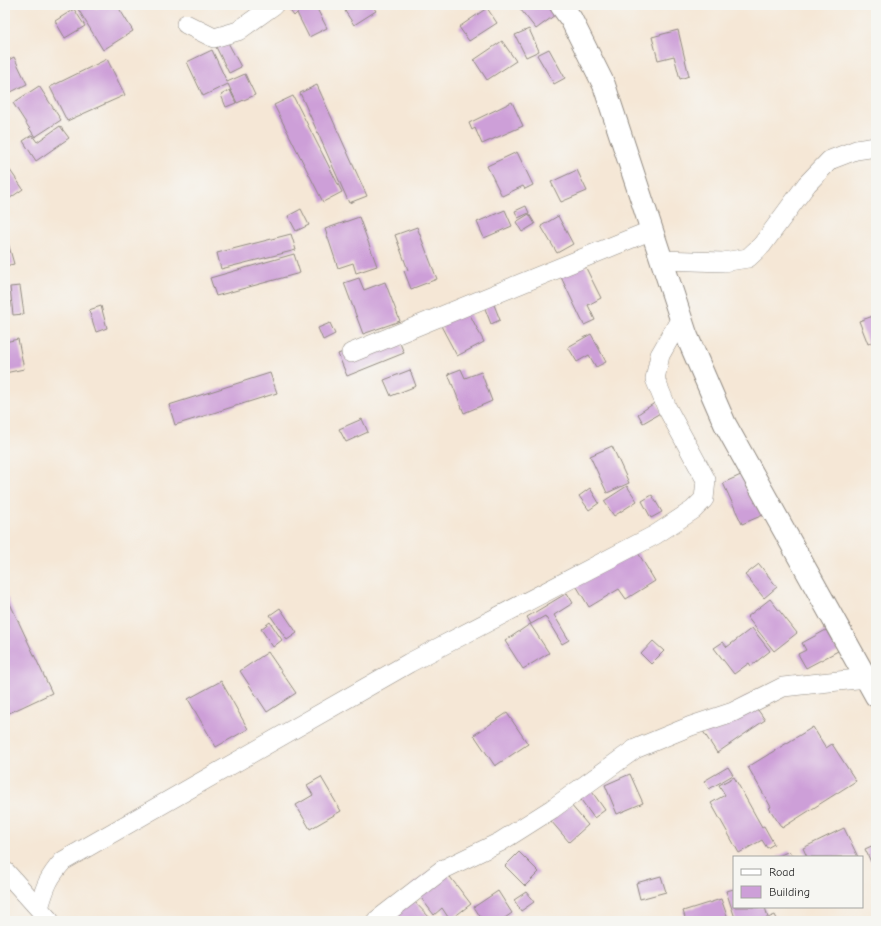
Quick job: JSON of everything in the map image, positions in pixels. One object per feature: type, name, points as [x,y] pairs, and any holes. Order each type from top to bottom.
[{"type":"main road","points":[[561,5],[571,20],[604,85],[686,334],[725,424],[871,687]]},
{"type":"street","points":[[186,24],[214,38],[238,30],[274,5]]},
{"type":"street","points":[[662,260],[723,262],[748,258],[762,245],[807,184],[830,160],[856,150],[876,147]]},
{"type":"street","points":[[351,353],[652,230]]},
{"type":"street","points":[[44,915],[45,887],[52,874],[63,861],[409,663],[655,535],[693,510],[704,499],[706,480],[667,408],[656,379],[660,355],[681,318]]},
{"type":"street","points":[[376,921],[442,870],[500,842],[552,810],[635,749],[691,726],[733,712],[783,687],[871,687]]},
{"type":"street","points":[[5,871],[44,915]]},
{"type":"building","points":[[85,5],[94,5],[96,9],[103,5],[117,5],[133,31],[103,50],[78,9]]},
{"type":"building","points":[[286,5],[307,5],[301,11],[315,5],[327,28],[309,37],[297,13],[294,16]]},
{"type":"building","points":[[353,5],[372,5],[376,11],[354,25],[345,11]]},
{"type":"building","points":[[517,5],[547,5],[555,15],[536,29]]},
{"type":"building","points":[[487,8],[497,23],[469,41],[459,27]]},
{"type":"building","points":[[74,9],[85,26],[65,38],[55,21]]},
{"type":"building","points":[[529,29],[539,51],[526,57],[515,35]]},
{"type":"building","points":[[678,30],[689,76],[680,79],[674,56],[658,60],[652,37]]},
{"type":"building","points":[[224,35],[241,67],[229,73],[213,41]]},
{"type":"building","points":[[502,41],[516,61],[487,80],[474,60]]},
{"type":"building","points":[[549,49],[565,78],[554,84],[537,55]]},
{"type":"building","points":[[212,50],[227,82],[245,74],[255,95],[237,103],[228,84],[203,96],[187,62]]},
{"type":"building","points":[[14,57],[27,84],[5,95],[5,62]]},
{"type":"building","points":[[107,59],[125,95],[67,121],[50,87]]},
{"type":"building","points":[[317,85],[367,196],[349,203],[300,93]]},
{"type":"building","points":[[39,86],[61,120],[35,137],[13,103]]},
{"type":"building","points":[[230,90],[236,103],[226,107],[221,95]]},
{"type":"building","points":[[293,96],[342,192],[323,202],[274,105]]},
{"type":"building","points":[[512,102],[523,126],[482,144],[475,128],[472,130],[469,123]]},
{"type":"building","points":[[60,126],[69,138],[36,161],[23,141],[32,135],[37,142]]},
{"type":"building","points":[[517,152],[533,185],[525,189],[523,186],[502,196],[487,166]]},
{"type":"building","points":[[5,163],[23,189],[6,201],[5,199]]},
{"type":"building","points":[[577,170],[587,191],[561,202],[551,182]]},
{"type":"building","points":[[526,206],[529,213],[518,218],[515,211]]},
{"type":"building","points":[[301,209],[309,225],[296,231],[288,216]]},
{"type":"building","points":[[505,210],[512,226],[484,238],[477,222]]},
{"type":"building","points":[[529,214],[535,224],[522,232],[516,222]]},
{"type":"building","points":[[558,216],[573,244],[557,253],[541,226]]},
{"type":"building","points":[[359,217],[377,266],[356,273],[353,263],[338,268],[325,229]]},
{"type":"building","points":[[417,227],[437,279],[411,289],[404,271],[408,270],[395,235]]},
{"type":"building","points":[[5,232],[14,264],[5,266]]},
{"type":"building","points":[[291,234],[296,250],[221,269],[217,253]]},
{"type":"building","points":[[294,254],[300,273],[216,296],[210,278]]},
{"type":"building","points":[[583,262],[601,298],[588,305],[595,320],[584,325],[559,273]]},
{"type":"building","points":[[359,278],[364,290],[385,282],[400,321],[363,334],[344,283]]},
{"type":"building","points":[[20,286],[24,314],[13,315],[10,287]]},
{"type":"building","points":[[491,297],[500,320],[491,324],[482,301]]},
{"type":"building","points":[[101,306],[107,328],[96,332],[89,310]]},
{"type":"building","points":[[467,309],[484,342],[457,356],[440,324]]},
{"type":"building","points":[[876,315],[876,341],[868,344],[859,321]]},
{"type":"building","points":[[330,323],[335,334],[323,340],[318,328]]},
{"type":"building","points":[[395,331],[404,353],[347,376],[338,354]]},
{"type":"building","points":[[591,334],[606,362],[596,367],[589,355],[577,362],[568,347]]},
{"type":"building","points":[[18,339],[24,369],[5,373],[5,342]]},
{"type":"building","points":[[461,369],[465,378],[481,372],[492,401],[464,413],[448,374]]},
{"type":"building","points":[[410,370],[416,386],[391,396],[384,380]]},
{"type":"building","points":[[270,373],[277,393],[175,425],[169,405]]},
{"type":"building","points":[[656,402],[662,412],[643,423],[638,414]]},
{"type":"building","points":[[362,419],[368,432],[346,442],[339,429]]},
{"type":"building","points":[[612,446],[629,483],[607,493],[590,456]]},
{"type":"building","points":[[743,474],[763,515],[742,524],[723,483]]},
{"type":"building","points":[[627,486],[637,501],[614,516],[604,501]]},
{"type":"building","points":[[590,488],[599,503],[589,510],[579,496]]},
{"type":"building","points":[[652,495],[662,512],[651,518],[642,501]]},
{"type":"building","points":[[634,546],[655,581],[626,599],[619,589],[589,607],[574,582]]},
{"type":"building","points":[[759,564],[777,587],[764,598],[745,575]]},
{"type":"building","points":[[5,593],[52,693],[5,715]]},
{"type":"building","points":[[567,593],[573,603],[554,615],[569,640],[562,644],[545,616],[531,624],[527,617]]},
{"type":"building","points":[[770,599],[797,633],[774,651],[747,617]]},
{"type":"building","points":[[280,608],[297,633],[287,640],[270,615]]},
{"type":"building","points":[[270,622],[282,640],[273,647],[261,629]]},
{"type":"building","points":[[530,624],[549,653],[523,669],[505,641]]},
{"type":"building","points":[[752,628],[770,651],[751,666],[749,663],[734,674],[714,648],[723,642],[727,647]]},
{"type":"building","points":[[826,630],[838,651],[806,668],[798,654],[806,650],[802,643]]},
{"type":"building","points":[[653,641],[664,651],[651,664],[641,654]]},
{"type":"building","points":[[268,652],[296,693],[267,712],[240,671]]},
{"type":"building","points":[[221,681],[248,729],[216,747],[188,699]]},
{"type":"building","points":[[748,696],[765,720],[717,753],[701,728]]},
{"type":"building","points":[[507,713],[528,744],[495,766],[474,735]]},
{"type":"building","points":[[813,727],[826,748],[832,744],[856,781],[782,828],[769,808],[771,807],[748,767]]},
{"type":"building","points":[[728,767],[733,775],[709,789],[704,781]]},
{"type":"building","points":[[630,774],[643,803],[617,814],[605,785]]},
{"type":"building","points":[[321,777],[341,811],[310,829],[296,805],[313,795],[307,785]]},
{"type":"building","points":[[734,777],[762,827],[764,826],[774,844],[767,848],[762,840],[739,853],[711,803],[725,795],[719,785]]},
{"type":"building","points":[[590,789],[605,810],[594,818],[579,797]]},
{"type":"building","points":[[570,804],[588,825],[569,842],[551,821]]},
{"type":"building","points":[[844,828],[858,856],[807,856],[803,848]]},
{"type":"building","points":[[876,844],[876,860],[871,862],[865,849]]},
{"type":"building","points":[[789,851],[792,856],[779,856]]},
{"type":"building","points":[[519,852],[539,872],[525,886],[505,866]]},
{"type":"building","points":[[440,864],[471,904],[450,920],[442,908],[434,915],[412,886]]},
{"type":"building","points":[[661,876],[666,892],[640,899],[636,883]]},
{"type":"building","points":[[733,889],[733,908],[765,908],[768,918],[775,915],[778,921],[763,921],[767,918],[760,921],[736,921],[726,891]]},
{"type":"building","points":[[498,891],[512,913],[502,920],[503,921],[483,921],[474,907]]},
{"type":"building","points":[[526,892],[534,902],[521,911],[514,900]]},
{"type":"building","points":[[410,897],[433,921],[385,921]]},
{"type":"building","points":[[721,899],[729,921],[686,921],[683,911]]}]
